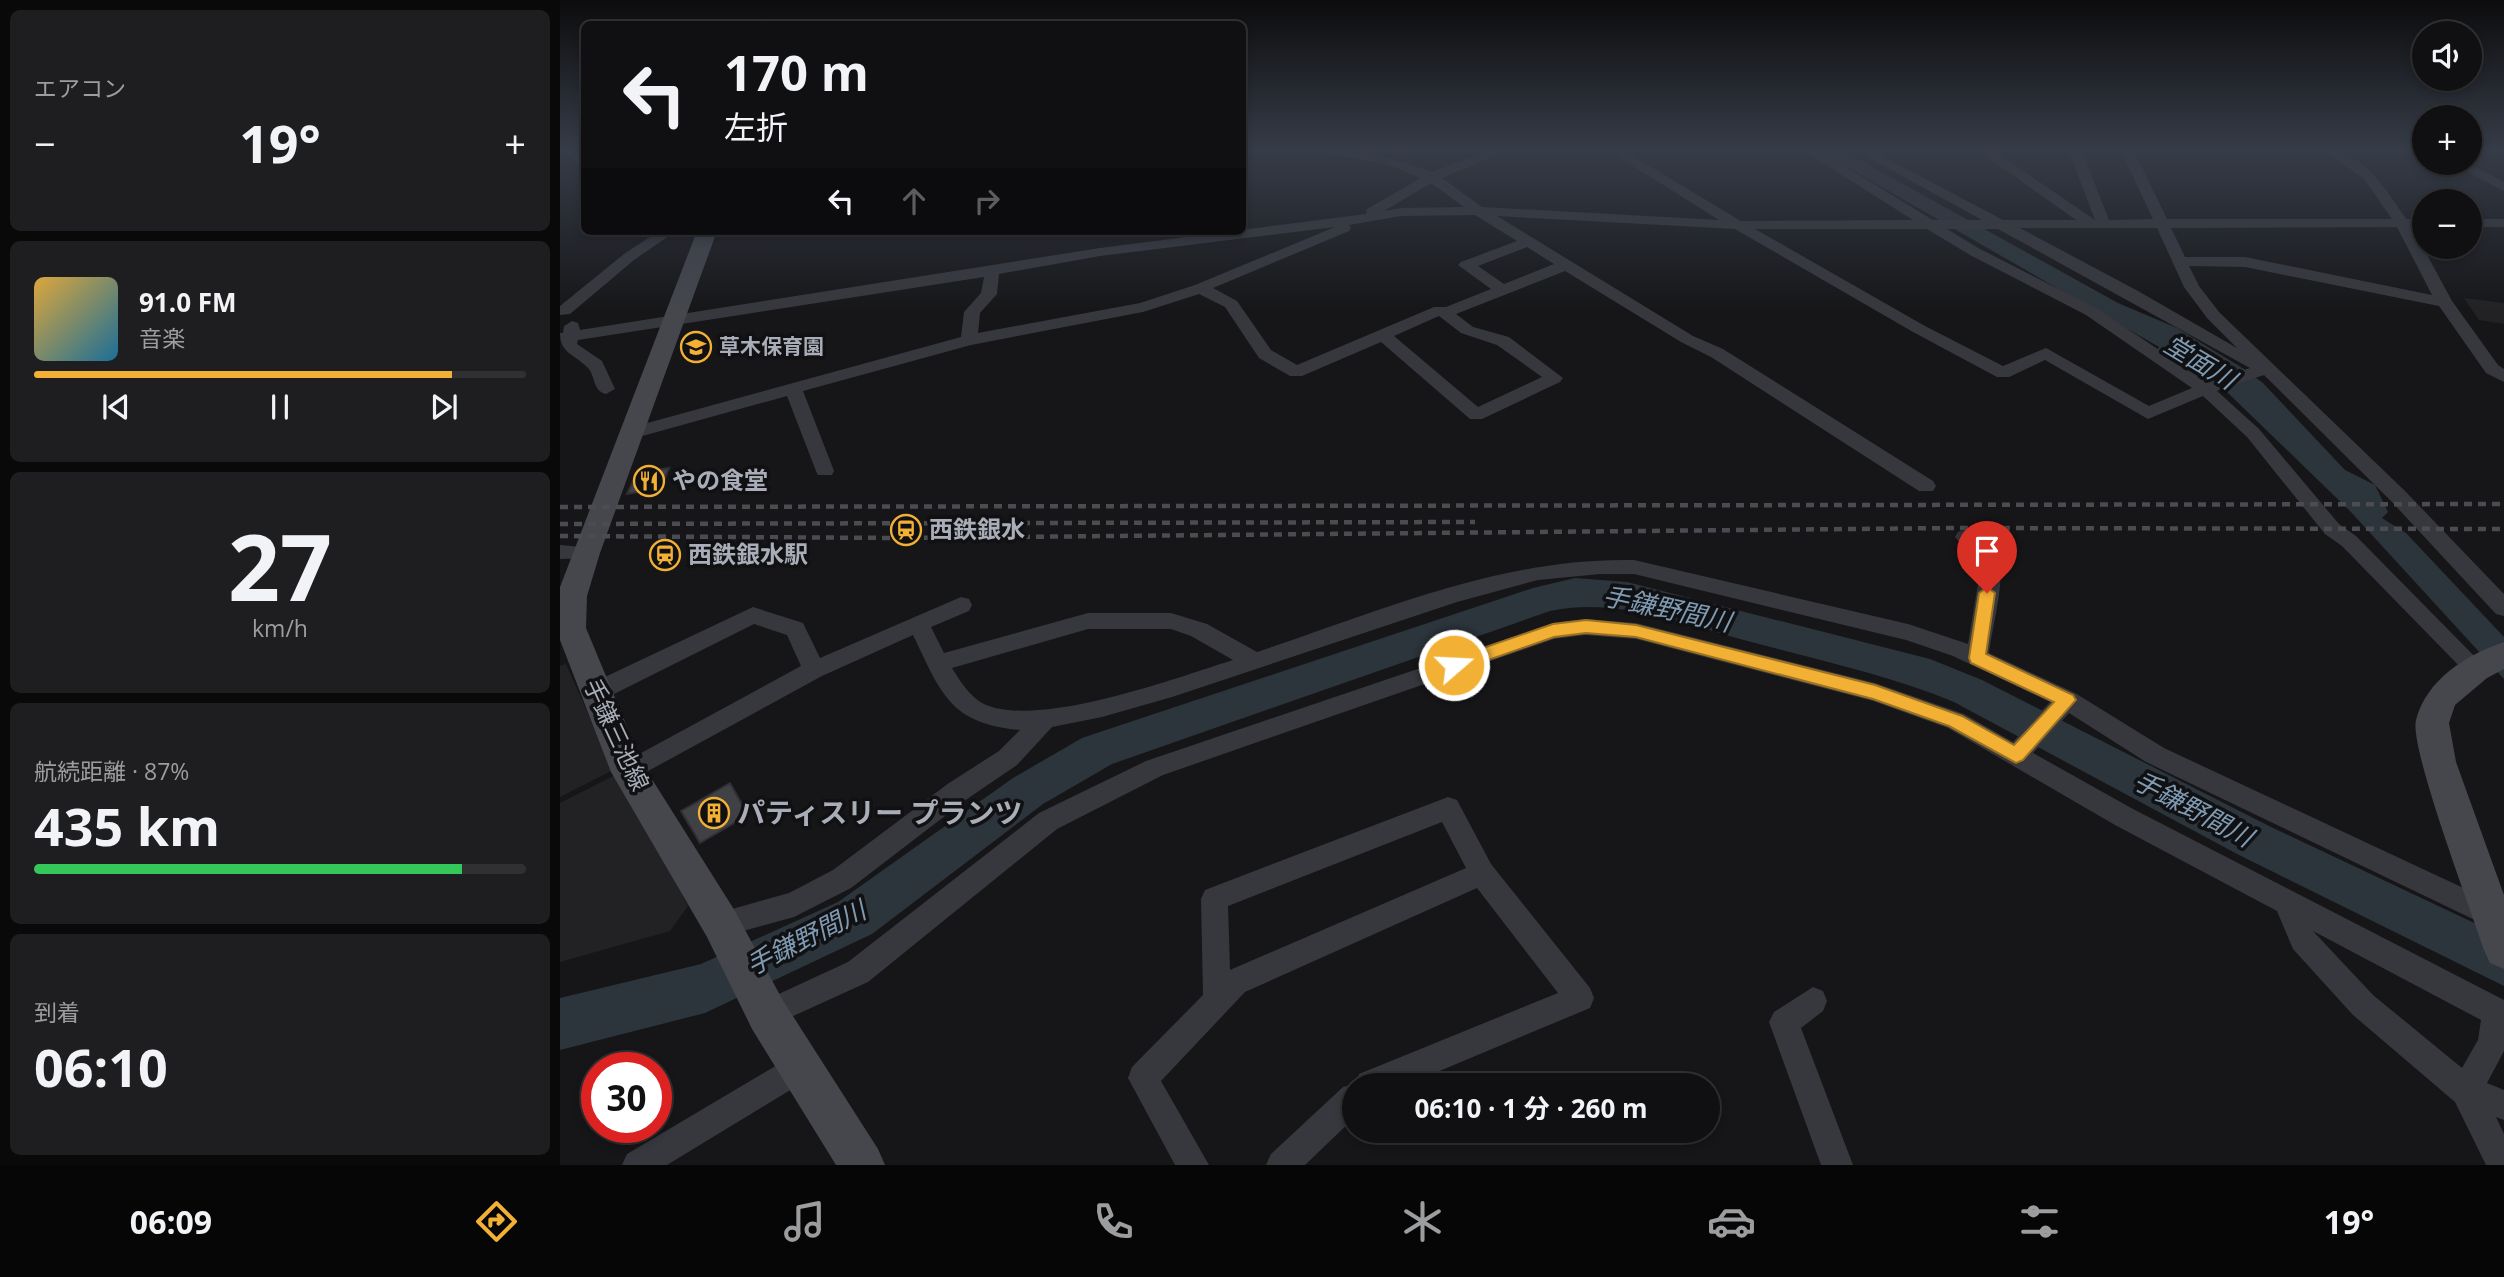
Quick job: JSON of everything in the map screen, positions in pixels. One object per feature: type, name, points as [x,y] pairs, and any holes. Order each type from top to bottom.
[{"type":"main road","name":"手鎌三池線","points":[[705,235],[628,434],[608,498],[573,552],[571,628],[628,772],[721,924],[767,1014],[862,1165]]},
{"type":"main road","points":[[2490,662],[2441,698],[2432,723],[2440,762],[2499,927]]},
{"type":"street","points":[[628,434],[969,340],[1143,307],[1200,288],[1361,219],[1387,203]]},
{"type":"street","points":[[1468,203],[1687,339],[1717,353],[1926,486]]},
{"type":"street","points":[[1703,203],[1919,329],[2003,373],[2046,353],[2148,413],[2264,369]]},
{"type":"street","points":[[1899,203],[1975,252],[2092,312],[2210,388],[2253,433],[2332,529],[2490,662]]},
{"type":"street","points":[[1958,203],[2132,294],[2264,369]]},
{"type":"street","points":[[2066,203],[2097,223]]},
{"type":"street","points":[[2091,203],[2097,223]]},
{"type":"street","points":[[2152,203],[2192,287],[2213,315],[2264,369],[2398,496],[2504,608]]},
{"type":"street","points":[[2388,203],[2402,223],[2444,302],[2492,369],[2504,377]]},
{"type":"street","points":[[1246,233],[1401,212],[1478,211],[1739,225],[2412,223]]},
{"type":"street","points":[[2482,223],[2504,223]]},
{"type":"street","points":[[562,312],[629,257],[663,235]]},
{"type":"street","points":[[566,337],[1151,244],[1227,235]]},
{"type":"street","points":[[1503,290],[1466,265],[1528,242]]},
{"type":"street","points":[[2180,261],[2245,262],[2444,302]]},
{"type":"street","points":[[1444,313],[1566,265]]},
{"type":"street","points":[[969,340],[972,312],[989,294],[992,271]]},
{"type":"street","points":[[1200,288],[1231,304],[1265,354],[1296,372],[1440,310],[1467,330],[1503,341],[1554,378],[1476,415],[1382,335]]},
{"type":"street","points":[[562,312],[569,313],[572,321],[566,337],[569,345],[596,365],[606,389]]},
{"type":"street","points":[[793,389],[825,471]]},
{"type":"street","points":[[1965,537],[1983,555],[1990,572],[1977,658]]},
{"type":"street","points":[[918,623],[956,694],[978,712],[1014,718],[1046,719],[1143,696],[1508,576],[1595,564],[1634,567],[1908,632],[1977,658],[2067,700],[2155,755],[2499,927]]},
{"type":"street","points":[[628,772],[814,670],[961,605]]},
{"type":"street","points":[[596,692],[753,615],[795,629],[814,670]]},
{"type":"street","points":[[940,663],[1088,621],[1171,621],[1199,630],[1255,661]]},
{"type":"street","points":[[767,1014],[858,972],[1048,821],[1091,798],[1155,768],[1553,631],[1586,627],[1636,631],[1875,692],[1955,721],[2124,817],[2501,1014],[2492,1044],[2466,1091]]},
{"type":"street","points":[[2016,755],[2067,700]]},
{"type":"street","points":[[721,924],[794,904],[842,879],[958,791],[1008,758],[1046,719]]},
{"type":"street","points":[[1217,1001],[1214,899],[1448,808],[1482,873],[1580,998],[1399,1073]]},
{"type":"street","points":[[1193,1165],[1143,1078],[1235,982],[1482,873]]},
{"type":"street","points":[[2288,904],[2303,940],[2363,1005],[2466,1091],[2504,1105]]},
{"type":"street","points":[[1813,1001],[1784,1021],[1837,1165]]},
{"type":"street","points":[[638,1165],[799,1067]]},
{"type":"street","points":[[2466,1091],[2503,1165]]},
{"type":"street","points":[[1282,1165],[1342,1108]]},
{"type":"shaded area","points":[[2464,298],[2504,303],[2504,324],[2479,320]]},
{"type":"shaded area","points":[[566,664],[613,770],[560,797],[560,666]]},
{"type":"shaded area","points":[[617,774],[688,906],[670,931],[560,962],[560,803]]},
{"type":"water","name":"堂面川","points":[[1910,203],[1938,203],[2118,303],[2177,328],[2263,383],[2345,470],[2375,485],[2388,512],[2382,518],[2406,533],[2504,637],[2504,679],[2350,511],[2229,394],[2202,373],[2157,350],[2159,347]]},
{"type":"building","name":"やの食堂","points":[[669,468],[661,488],[627,494],[637,473]]},
{"type":"building","name":"パティスリー プランツ","points":[[730,783],[748,815],[700,843],[681,811]]},
{"type":"waterway","name":"手鎌野間川","points":[[560,1024],[705,988],[855,918],[1028,791],[1097,751],[1546,598],[1575,592],[1627,596],[1916,670],[1968,691],[2255,841],[2504,962]]},
{"type":"railway","points":[[560,507],[2504,504]]},
{"type":"railway","points":[[560,524],[1475,522]]},
{"type":"railway","points":[[560,536],[901,538],[1956,528],[2504,529]]},
{"type":"place","name":"草木保育園","points":[[696,347]]},
{"type":"place","name":"やの食堂","points":[[649,481]]},
{"type":"place","name":"西鉄銀水","points":[[906,530]]},
{"type":"place","name":"西鉄銀水駅","points":[[665,555]]},
{"type":"place","name":"パティスリー プランツ","points":[[714,813]]},
{"type":"route","points":[[1454,665],[1553,631],[1586,627],[1636,631],[1875,692],[1955,721],[2016,755],[2067,700],[1977,658],[1987,593]]}]
